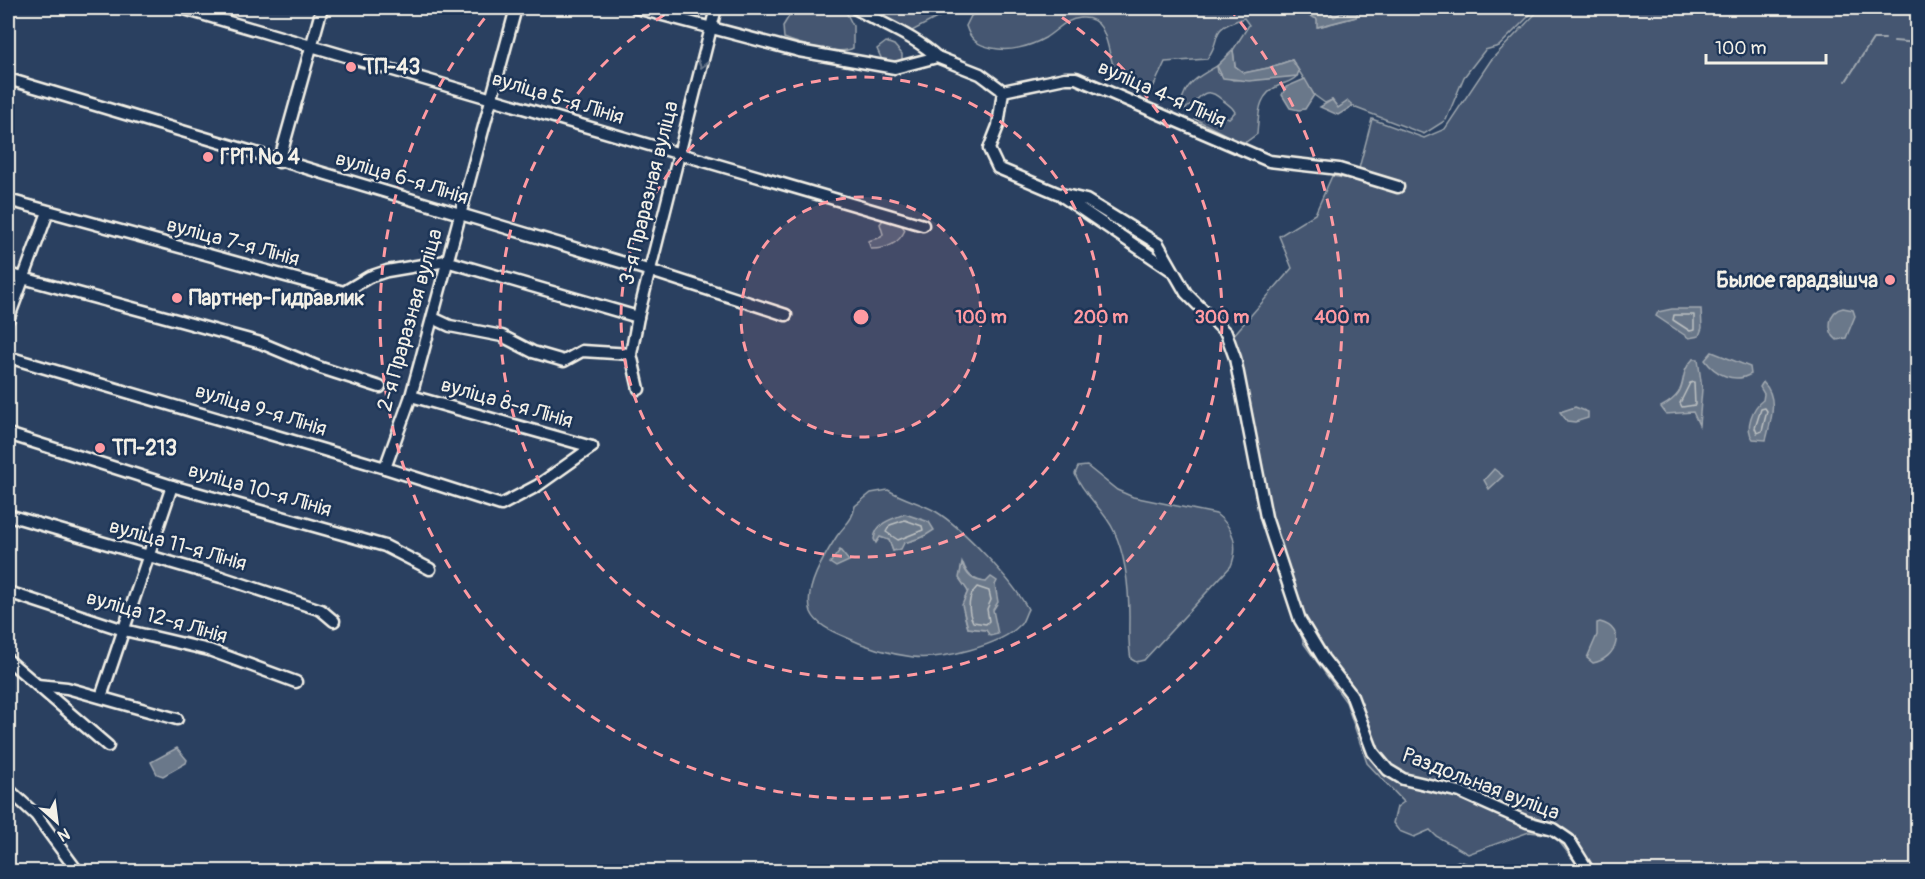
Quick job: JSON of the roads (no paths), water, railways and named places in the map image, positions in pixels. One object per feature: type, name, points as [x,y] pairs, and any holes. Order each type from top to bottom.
[{"type":"street","name":"вуліца 5-я Лінія","points":[[181,8],[923,225]]},
{"type":"street","points":[[279,162],[322,8]]},
{"type":"street","name":"2-я Праразная вуліца","points":[[385,468],[411,396],[516,8]]},
{"type":"street","points":[[636,8],[799,51],[895,68],[937,57]]},
{"type":"street","name":"3-я Праразная вуліца","points":[[639,389],[631,354],[638,317],[716,8]]},
{"type":"street","points":[[855,8],[920,42],[937,57],[980,74],[1003,91]]},
{"type":"street","name":"вуліца 4-я Лінія","points":[[1003,91],[1065,78],[1076,78],[1269,161],[1339,169],[1398,187]]},
{"type":"street","name":"вуліца 6-я Лінія","points":[[8,79],[460,216],[651,270],[786,315]]},
{"type":"street","name":"Раздольная вуліца","points":[[1003,91],[998,126],[989,149],[998,168],[1057,193],[1086,200],[1158,244],[1186,293],[1226,333],[1235,358],[1266,517],[1300,620],[1323,658],[1350,694],[1373,752],[1388,770],[1403,779],[1460,792],[1527,822],[1553,829],[1569,840],[1589,872]]},
{"type":"street","name":"вуліца 7-я Лінія","points":[[8,200],[344,292],[369,277],[387,271],[446,261]]},
{"type":"street","points":[[8,320],[48,212]]},
{"type":"street","points":[[446,261],[638,317]]},
{"type":"street","points":[[8,274],[261,343],[321,368],[380,387]]},
{"type":"street","points":[[433,318],[450,326],[502,336],[533,352],[564,362],[582,351],[631,354]]},
{"type":"street","name":"вуліца 9-я Лінія","points":[[8,357],[385,468],[501,505]]},
{"type":"street","name":"вуліца 8-я Лінія","points":[[411,396],[592,447],[537,486],[501,505]]},
{"type":"street","name":"вуліца 10-я Лінія","points":[[8,434],[172,486],[385,546],[430,569]]},
{"type":"street","points":[[101,697],[172,486]]},
{"type":"street","name":"вуліца 11-я Лінія","points":[[8,515],[221,577],[321,610],[334,621]]},
{"type":"street","name":"вуліца 12-я Лінія","points":[[8,592],[124,630],[209,650],[296,682]]},
{"type":"street","points":[[8,660],[108,746]]},
{"type":"street","points":[[37,685],[101,697],[177,719]]},
{"type":"street","points":[[8,789],[36,815],[78,872]]},
{"type":"water","points":[[1333,8],[1331,13],[1334,17],[1344,12],[1358,12],[1356,17],[1317,27],[1317,19],[1307,15],[1303,10]]},
{"type":"water","points":[[1233,50],[1235,66],[1244,73],[1292,60],[1299,71],[1297,76],[1249,81],[1223,78],[1217,66]]},
{"type":"water","points":[[1305,79],[1314,95],[1305,109],[1290,108],[1282,95],[1286,87]]},
{"type":"water","points":[[1332,100],[1338,108],[1348,101],[1353,106],[1338,115],[1320,107]]},
{"type":"water","points":[[1843,308],[1853,310],[1855,316],[1846,338],[1837,340],[1831,332],[1830,322],[1834,313]]},
{"type":"water","points":[[1672,309],[1701,309],[1702,328],[1699,336],[1689,338],[1656,316],[1658,312]]},
{"type":"water","points":[[1712,352],[1750,367],[1751,374],[1732,378],[1719,373],[1705,360]]},
{"type":"water","points":[[1693,359],[1698,359],[1702,389],[1699,425],[1693,412],[1666,414],[1661,407],[1677,395],[1685,372]]},
{"type":"water","points":[[1763,382],[1768,388],[1772,402],[1766,440],[1753,439],[1749,429],[1753,413],[1763,400],[1764,394],[1760,387]]},
{"type":"water","points":[[1575,407],[1588,412],[1588,418],[1575,422],[1567,421],[1560,412]]},
{"type":"water","points":[[1494,469],[1503,476],[1489,489],[1484,480]]},
{"type":"water","points":[[905,514],[929,522],[934,530],[923,537],[904,543],[901,549],[893,551],[889,540],[880,537],[876,543],[875,534],[881,525]]},
{"type":"water","points":[[840,550],[849,561],[836,567],[830,563]]},
{"type":"water","points":[[962,563],[974,579],[986,582],[991,577],[997,581],[995,585],[998,602],[993,610],[998,634],[990,636],[986,630],[968,628],[962,605],[968,591],[959,578]]},
{"type":"water","points":[[1600,622],[1614,631],[1616,644],[1608,656],[1593,663],[1587,658],[1597,635],[1597,623]]},
{"type":"water","points":[[177,748],[187,760],[186,763],[163,776],[157,774],[151,762]]},
{"type":"waterway","points":[[1846,81],[1873,39],[1885,39]]},
{"type":"waterway","points":[[1894,41],[1918,43]]},
{"type":"place","name":"ТП-43","points":[[351,67]]},
{"type":"place","name":"ГРП № 4","points":[[208,157]]},
{"type":"place","name":"Былое гарадзішча","points":[[1890,280]]},
{"type":"place","name":"Партнер-Гидравлик","points":[[177,298]]},
{"type":"place","name":"ТП-213","points":[[100,448]]}]
